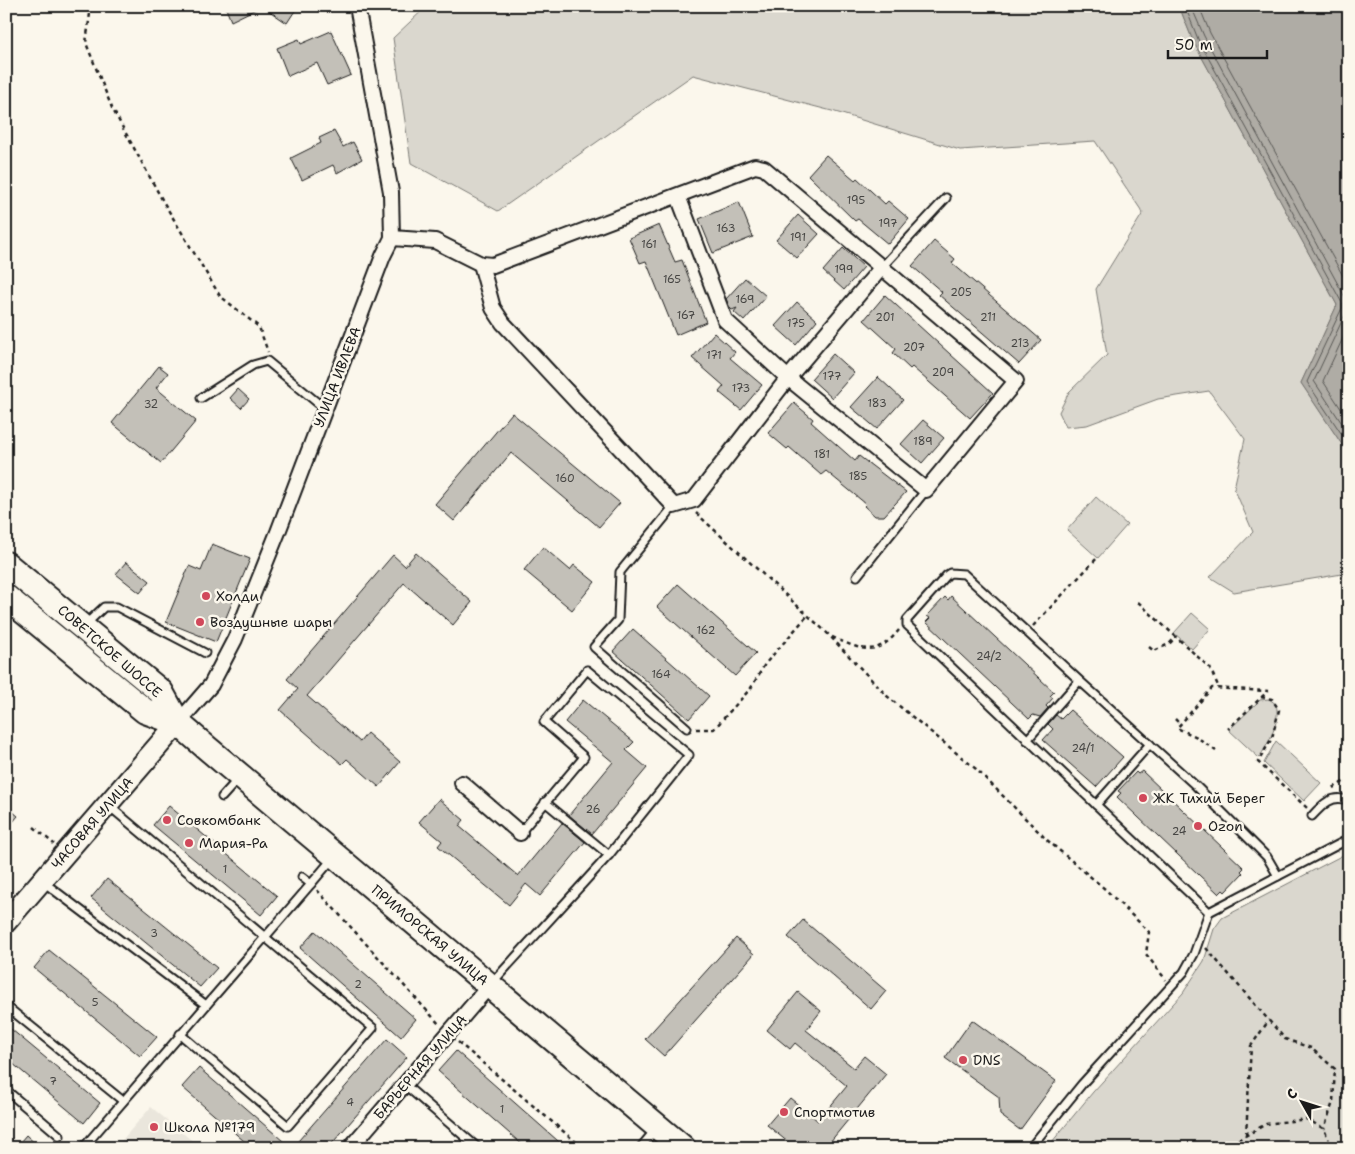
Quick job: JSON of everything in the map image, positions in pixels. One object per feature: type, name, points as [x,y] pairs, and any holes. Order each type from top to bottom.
[{"type":"highway","name":"СОВЕТСКОЕ ШОССЕ","points":[[6,564],[161,692],[178,723]]},
{"type":"highway","name":"СОВЕТСКОЕ ШОССЕ","points":[[6,597],[145,711],[178,723]]},
{"type":"highway","name":"ПРИМОРСКАЯ УЛИЦА","points":[[178,723],[683,1148]]},
{"type":"main road","name":"ЧАСОВАЯ УЛИЦА","points":[[6,922],[178,723]]},
{"type":"street","name":"УЛИЦА ИВЛЕВА","points":[[178,723],[211,685],[235,640],[383,256],[392,238],[391,192],[356,7]]},
{"type":"street","points":[[392,238],[435,241],[481,264],[493,265],[755,166],[764,168],[1016,381],[926,490],[788,378],[725,320],[678,196]]},
{"type":"street","points":[[481,264],[492,308],[503,323],[679,504],[694,500],[788,378],[882,267]]},
{"type":"street","points":[[462,783],[520,833]]},
{"type":"street","name":"БАРЬЕРНАЯ УЛИЦА","points":[[352,1147],[490,985]]},
{"type":"lane","points":[[882,267],[946,198]]},
{"type":"lane","points":[[201,398],[253,365],[267,361],[325,409]]},
{"type":"lane","points":[[857,576],[926,490]]},
{"type":"lane","points":[[679,504],[620,572],[618,620],[594,647],[687,728]]},
{"type":"lane","points":[[1209,912],[906,623],[947,575],[953,573],[964,574],[1196,786],[1267,857],[1278,876]]},
{"type":"lane","points":[[82,627],[104,608],[117,607],[205,653]]},
{"type":"lane","points":[[490,985],[609,855],[689,755],[587,670],[544,722],[584,757],[520,833]]},
{"type":"lane","points":[[1027,740],[1079,681]]},
{"type":"lane","points":[[1096,805],[1150,744]]},
{"type":"lane","points":[[222,797],[241,776]]},
{"type":"lane","points":[[1312,816],[1333,798],[1342,797],[1349,801]]},
{"type":"lane","points":[[545,802],[609,855]]},
{"type":"lane","points":[[108,804],[373,1028],[288,1126],[180,1034]]},
{"type":"lane","points":[[1030,1148],[1082,1084],[1171,987],[1189,964],[1209,912],[1349,839]]},
{"type":"lane","points":[[83,1148],[335,855]]},
{"type":"lane","points":[[302,877],[311,884]]},
{"type":"lane","points":[[42,881],[206,1005]]},
{"type":"lane","points":[[6,1006],[122,1101]]},
{"type":"lane","points":[[404,1084],[478,1148]]},
{"type":"lane","points":[[6,1090],[60,1136]]},
{"type":"lane","points":[[640,1148],[658,1127]]},
{"type":"path","points":[[91,6],[86,44],[112,108],[164,203],[220,296],[259,328],[268,350],[267,361]]},
{"type":"path","points":[[679,504],[808,615],[887,696],[976,770],[1047,840],[1105,889],[1149,932],[1146,954],[1171,987]]},
{"type":"path","points":[[1027,632],[1098,557]]},
{"type":"path","points":[[1138,602],[1210,668],[1219,688]]},
{"type":"path","points":[[687,728],[714,729],[751,688],[765,664],[808,615]]},
{"type":"path","points":[[1149,647],[1154,651],[1169,644],[1177,636]]},
{"type":"path","points":[[831,637],[862,650],[886,645],[893,638]]},
{"type":"path","points":[[1216,751],[1197,737],[1177,728],[1212,688],[1268,691],[1228,729]]},
{"type":"path","points":[[1261,697],[1272,699],[1278,710],[1272,738],[1258,762],[1309,810],[1314,805]]},
{"type":"path","points":[[1175,719],[1180,724]]},
{"type":"path","points":[[1330,790],[1344,781],[1349,783]]},
{"type":"path","points":[[34,827],[52,842]]},
{"type":"path","points":[[1199,940],[1285,1038],[1311,1048],[1335,1069],[1333,1102],[1324,1129]]},
{"type":"path","points":[[1246,1135],[1251,1046],[1269,1020]]},
{"type":"path","points":[[1224,1148],[1266,1124],[1307,1120],[1324,1129],[1332,1148]]},
{"type":"shaded area","points":[[427,6],[1179,6],[1193,41],[1337,305],[1301,383],[1349,455],[1349,581],[1342,574],[1234,592],[1210,577],[1253,532],[1234,488],[1245,439],[1209,391],[1158,399],[1087,425],[1066,427],[1059,412],[1069,392],[1107,355],[1096,289],[1143,213],[1095,141],[960,150],[832,111],[693,75],[498,211],[411,163],[393,38]]},
{"type":"shaded area","points":[[1096,497],[1127,525],[1098,558],[1067,530]]},
{"type":"shaded area","points":[[1192,613],[1210,629],[1192,649],[1174,633]]},
{"type":"shaded area","points":[[1269,699],[1276,704],[1277,718],[1270,740],[1259,758],[1229,730],[1260,700]]},
{"type":"shaded area","points":[[1276,741],[1321,783],[1304,801],[1264,763]]},
{"type":"shaded area","points":[[1343,855],[1349,856],[1349,1148],[1047,1148],[1093,1092],[1183,993],[1204,961],[1214,929],[1222,918]]},
{"type":"shaded area","name":"Школа №179","points":[[151,1107],[201,1148],[115,1148]]},
{"type":"water","points":[[1179,6],[1349,6],[1349,455],[1301,383],[1337,305],[1193,41]]},
{"type":"building","points":[[225,6],[262,6],[231,21]]},
{"type":"building","points":[[262,6],[298,6],[287,23]]},
{"type":"building","points":[[331,31],[351,75],[327,85],[317,63],[288,76],[277,48],[299,39],[301,44]]},
{"type":"building","points":[[334,131],[343,147],[353,142],[362,159],[337,173],[333,165],[302,180],[291,158],[321,143],[319,138]]},
{"type":"building","points":[[826,155],[855,180],[857,178],[885,204],[888,201],[909,219],[888,244],[858,219],[855,221],[808,175]]},
{"type":"building","points":[[739,202],[753,237],[713,253],[699,219]]},
{"type":"building","points":[[798,215],[819,234],[797,258],[776,240]]},
{"type":"building","points":[[659,225],[675,262],[682,260],[706,322],[676,335],[646,261],[640,263],[629,238]]},
{"type":"building","points":[[934,241],[955,259],[952,263],[1041,340],[1019,364],[939,295],[942,292],[912,266]]},
{"type":"building","points":[[843,248],[864,267],[844,290],[823,271]]},
{"type":"building","points":[[745,278],[766,296],[744,321],[734,312],[737,308],[732,310],[726,299]]},
{"type":"building","points":[[885,295],[993,393],[970,418],[912,367],[910,369],[893,353],[896,349],[864,320]]},
{"type":"building","points":[[797,302],[817,320],[796,345],[775,326]]},
{"type":"building","points":[[714,333],[735,352],[730,358],[762,385],[741,410],[719,392],[724,386],[692,358]]},
{"type":"building","points":[[833,354],[854,373],[832,398],[811,379]]},
{"type":"building","points":[[159,366],[168,373],[156,388],[196,421],[161,463],[112,423]]},
{"type":"building","points":[[878,377],[903,400],[877,429],[851,407]]},
{"type":"building","points":[[238,389],[249,399],[241,408],[230,398]]},
{"type":"building","points":[[794,403],[813,419],[811,422],[855,461],[859,456],[906,492],[884,516],[875,516],[864,506],[866,504],[826,471],[821,475],[789,447],[787,449],[768,433]]},
{"type":"building","points":[[512,413],[620,503],[599,527],[511,453],[454,521],[435,504]]},
{"type":"building","points":[[923,420],[944,438],[922,463],[901,444]]},
{"type":"building","name":"Холди","points":[[212,544],[250,559],[216,642],[166,622],[189,566],[201,571]]},
{"type":"building","points":[[543,547],[570,570],[574,565],[595,582],[572,610],[524,570]]},
{"type":"building","points":[[416,553],[472,602],[453,625],[404,583],[307,696],[360,742],[367,733],[400,762],[379,787],[347,759],[342,764],[280,710],[298,689],[287,679],[393,555],[405,566]]},
{"type":"building","points":[[126,562],[150,581],[140,593],[116,574]]},
{"type":"building","points":[[678,584],[756,653],[735,676],[657,607]]},
{"type":"building","points":[[951,596],[1054,692],[1050,696],[1053,698],[1046,706],[1048,708],[1040,717],[1033,715],[1029,719],[926,622],[930,618],[927,616],[945,597],[948,600]]},
{"type":"building","points":[[633,629],[709,696],[689,719],[613,651]]},
{"type":"building","points":[[583,700],[634,742],[626,750],[647,768],[592,834],[569,815],[613,762],[565,722]]},
{"type":"building","points":[[1070,710],[1123,757],[1096,787],[1043,740],[1053,729],[1048,724],[1056,715],[1061,719]]},
{"type":"building","points":[[1142,771],[1244,868],[1241,871],[1243,873],[1225,892],[1223,890],[1219,894],[1117,797],[1121,793],[1118,791],[1136,772],[1138,774]]},
{"type":"building","points":[[439,799],[464,820],[459,826],[518,876],[562,823],[585,842],[540,896],[526,884],[509,905],[438,846],[442,841],[419,822]]},
{"type":"building","points":[[6,806],[18,816],[6,830]]},
{"type":"building","points":[[169,806],[277,896],[261,915],[153,825]]},
{"type":"building","points":[[107,879],[217,968],[200,987],[91,898]]},
{"type":"building","points":[[803,920],[886,991],[871,1009],[788,937]]},
{"type":"building","points":[[315,931],[416,1019],[401,1037],[300,948]]},
{"type":"building","points":[[736,938],[754,954],[664,1056],[645,1039]]},
{"type":"building","points":[[49,950],[157,1037],[140,1056],[34,968]]},
{"type":"building","points":[[798,992],[821,1011],[806,1030],[854,1068],[864,1056],[886,1074],[825,1148],[795,1148],[767,1125],[790,1098],[818,1121],[847,1086],[795,1043],[790,1049],[767,1030]]},
{"type":"building","points":[[972,1020],[1056,1081],[1020,1130],[1000,1115],[999,1097],[945,1058]]},
{"type":"building","points":[[6,1025],[100,1103],[84,1123],[6,1058]]},
{"type":"building","points":[[387,1039],[407,1057],[328,1148],[292,1148]]},
{"type":"building","points":[[456,1051],[566,1148],[526,1148],[438,1071]]},
{"type":"building","points":[[199,1068],[291,1148],[252,1148],[182,1087]]},
{"type":"building","points":[[26,1135],[40,1148],[15,1148]]},
{"type":"place","name":"Холди","points":[[206,596]]},
{"type":"place","name":"Воздушные шары","points":[[200,622]]},
{"type":"place","name":"ЖК Тихий Берег","points":[[1143,798]]},
{"type":"place","name":"Совкомбанк","points":[[167,820]]},
{"type":"place","name":"Ozon","points":[[1198,826]]},
{"type":"place","name":"Мария-Ра","points":[[189,843]]},
{"type":"place","name":"DNS","points":[[963,1060]]},
{"type":"place","name":"Спортмотив","points":[[784,1112]]},
{"type":"place","name":"Школа №179","points":[[154,1127]]}]
